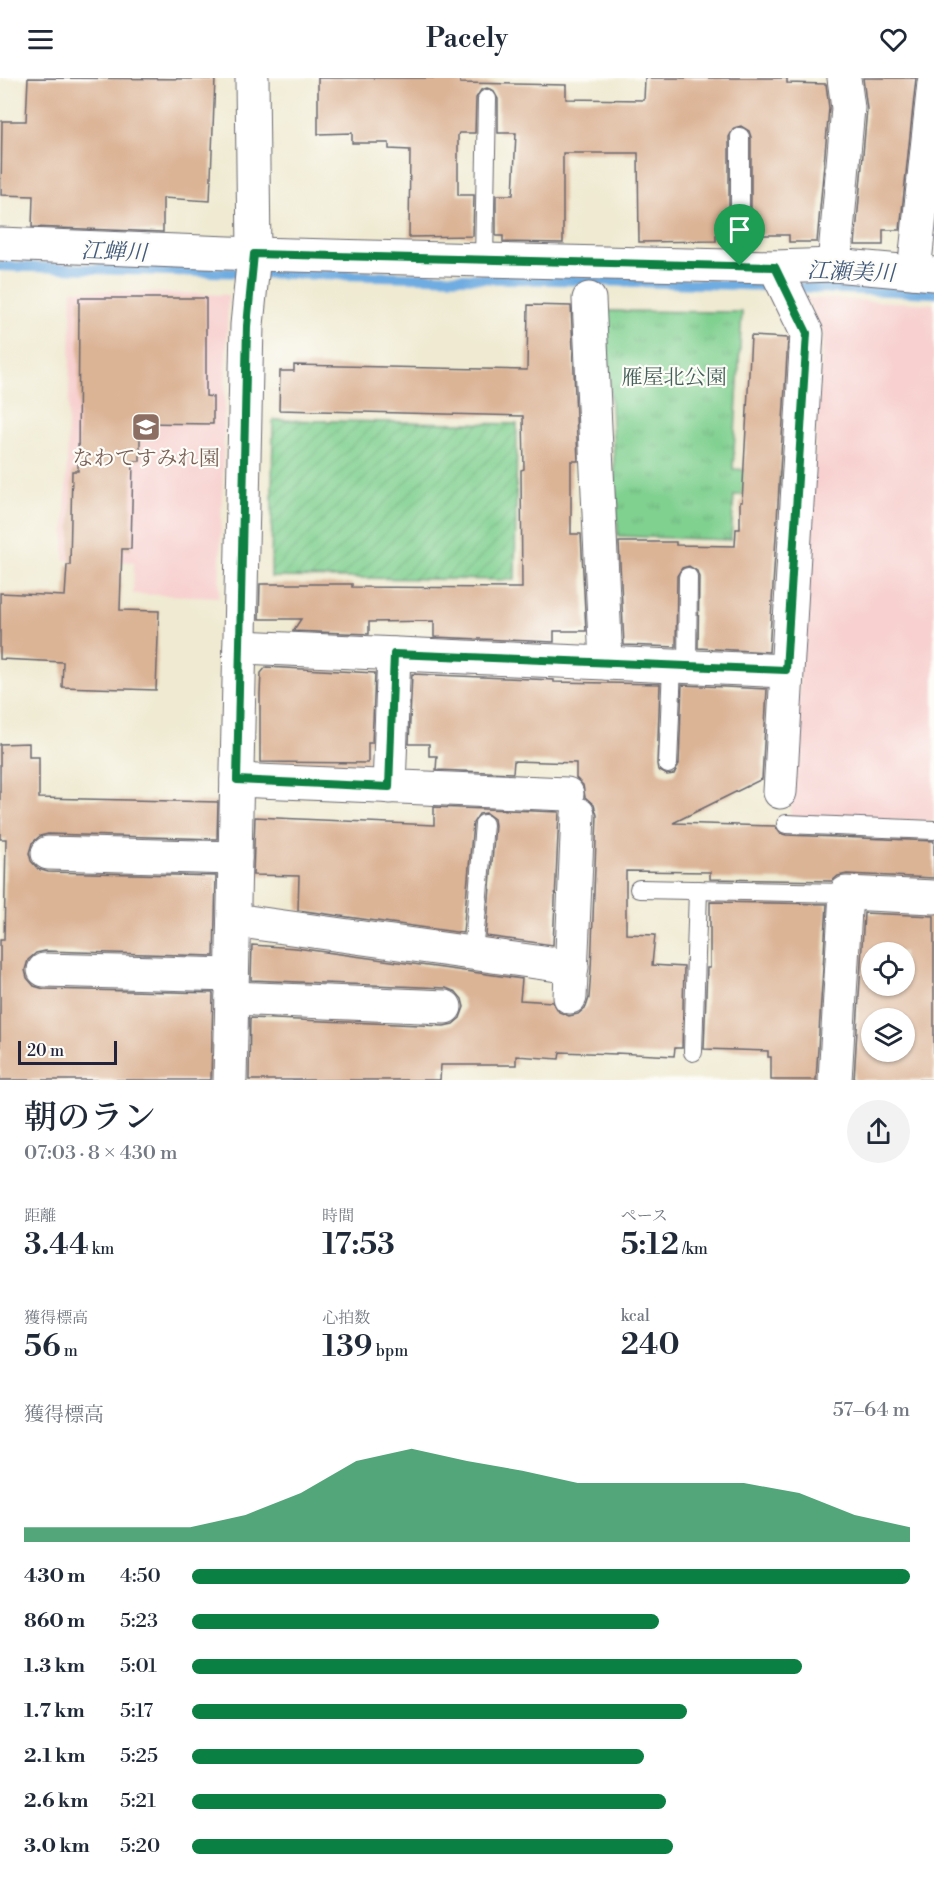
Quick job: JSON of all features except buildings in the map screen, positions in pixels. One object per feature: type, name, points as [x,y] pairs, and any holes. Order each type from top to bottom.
[{"type":"street","points":[[230,1080],[247,326],[254,254],[252,78]]},
{"type":"street","points":[[834,265],[848,108],[844,78]]},
{"type":"street","points":[[0,244],[484,260],[775,267],[834,265],[924,273],[934,83]]},
{"type":"street","points":[[775,267],[807,333],[780,792]]},
{"type":"street","points":[[589,299],[606,663]]},
{"type":"street","points":[[240,647],[786,670]]},
{"type":"street","points":[[389,787],[394,654]]},
{"type":"street","points":[[234,920],[473,954],[571,982],[573,804],[389,787],[237,780]]},
{"type":"street","points":[[48,853],[235,858]]},
{"type":"street","points":[[835,1080],[846,893],[934,897]]},
{"type":"street","points":[[44,970],[444,1007]]},
{"type":"lane","points":[[484,260],[488,99]]},
{"type":"lane","points":[[740,137],[740,266]]},
{"type":"lane","points":[[668,764],[688,578]]},
{"type":"lane","points":[[473,954],[484,824]]},
{"type":"lane","points":[[786,824],[934,830]]},
{"type":"lane","points":[[639,889],[846,893]]},
{"type":"lane","points":[[693,1052],[698,890]]},
{"type":"shaded area","name":"なわてすみれ園","points":[[72,290],[228,295],[219,597],[133,594],[134,562],[64,560]]},
{"type":"shaded area","points":[[806,298],[934,304],[934,821],[790,818],[823,333]]},
{"type":"green space","name":"雁屋北公園","points":[[606,311],[742,312],[733,469],[780,472],[780,495],[734,495],[731,540],[618,536]]},
{"type":"green space","points":[[273,420],[517,424],[515,580],[271,577]]},
{"type":"waterway","name":"江瀬美川","points":[[0,266],[701,284],[934,293]]},
{"type":"place","name":"なわてすみれ園","points":[[146,427]]},
{"type":"route","points":[[254,254],[740,266],[775,267],[807,333],[786,670],[394,654],[389,787],[237,780],[247,326],[254,254]]},
{"type":"water label","name":"江蝉川","points":[[114,251]]}]
